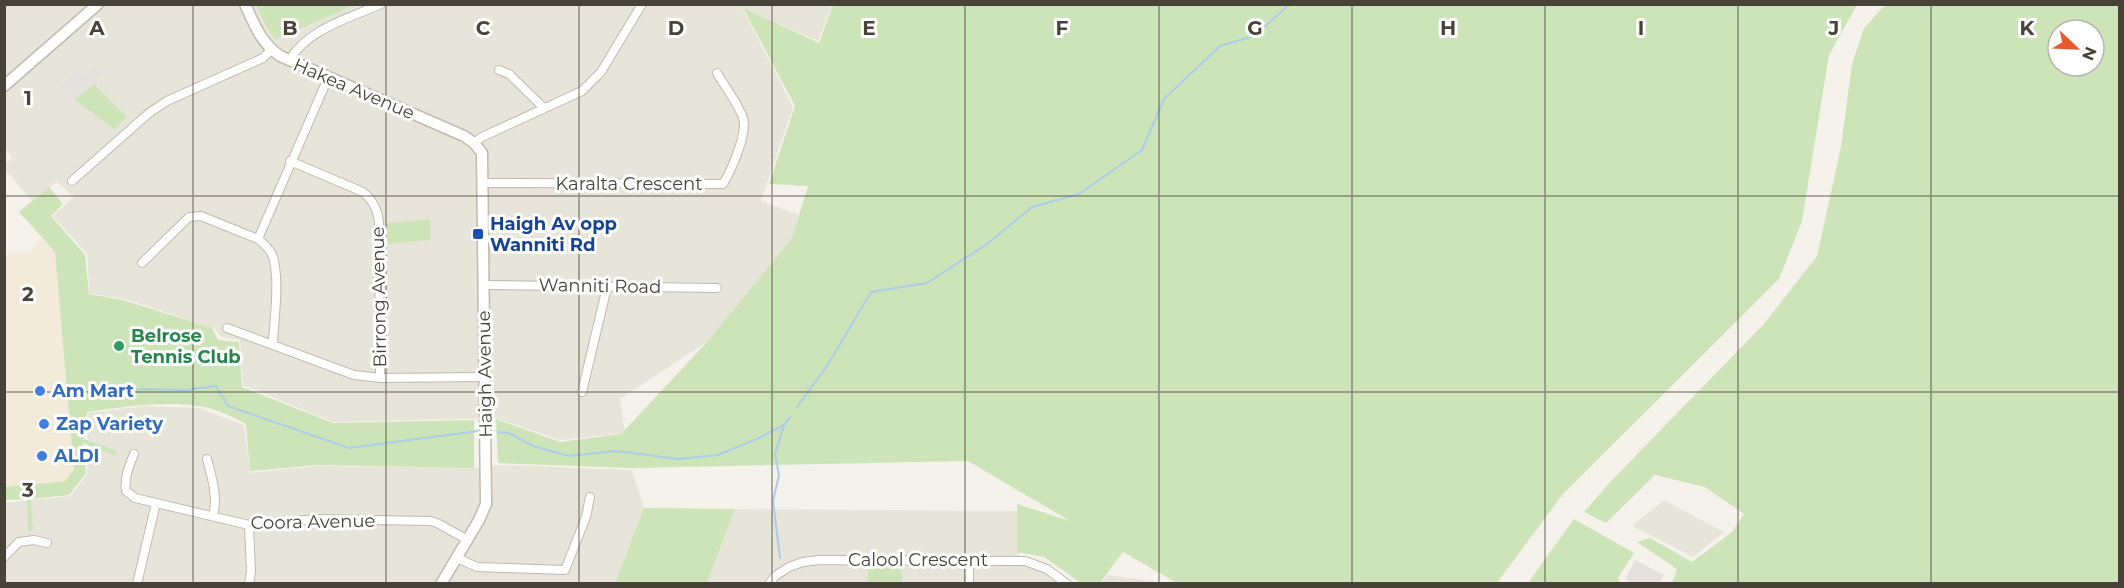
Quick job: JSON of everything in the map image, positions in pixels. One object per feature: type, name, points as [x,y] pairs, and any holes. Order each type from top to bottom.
[{"type":"street","points":[[4,86],[98,4]]},
{"type":"street","name":"Hakea Avenue","points":[[245,4],[259,36],[271,50],[289,61],[464,136],[482,153]]},
{"type":"street","points":[[289,61],[296,48],[309,36],[381,4]]},
{"type":"street","points":[[474,143],[543,107],[582,91],[594,81],[642,4]]},
{"type":"street","points":[[72,181],[149,113],[167,101],[263,58],[271,50]]},
{"type":"street","points":[[499,70],[509,74],[543,107]]},
{"type":"street","name":"Karalta Crescent","points":[[484,183],[723,184],[731,172],[745,127],[743,117],[717,73]]},
{"type":"street","points":[[258,239],[328,78]]},
{"type":"street","name":"Haigh Avenue","points":[[441,584],[468,540],[486,504],[482,153]]},
{"type":"street","name":"Birrong Avenue","points":[[290,161],[363,192],[372,200],[377,210],[380,378]]},
{"type":"street","points":[[142,263],[189,217],[201,216],[258,239],[268,248],[273,258],[275,287],[273,344]]},
{"type":"street","name":"Wanniti Road","points":[[484,285],[717,288]]},
{"type":"street","points":[[582,392],[607,286]]},
{"type":"street","points":[[228,328],[354,375],[380,378],[485,377]]},
{"type":"street","name":"Coora Avenue","points":[[134,454],[126,477],[126,491],[135,498],[156,504],[249,525],[316,519],[430,522],[437,523],[468,540]]},
{"type":"street","points":[[207,459],[214,485],[213,516]]},
{"type":"street","points":[[457,558],[477,567],[565,570],[586,517],[590,497]]},
{"type":"street","points":[[137,584],[156,504]]},
{"type":"street","points":[[249,525],[251,572],[249,584]]},
{"type":"street","points":[[4,557],[19,542],[34,540],[47,543]]},
{"type":"street","name":"Calool Crescent","points":[[769,584],[775,576],[789,567],[819,560],[1024,561],[1047,569],[1067,584]]},
{"type":"street","points":[[969,561],[969,584]]},
{"type":"shaded area","points":[[5,5],[256,5],[275,40],[354,5],[832,5],[818,41],[742,8],[793,107],[761,201],[799,215],[792,238],[708,341],[620,399],[625,433],[560,440],[496,418],[333,422],[243,385],[240,340],[221,337],[215,329],[129,300],[90,293],[87,254],[53,216],[74,197],[57,182],[32,200],[5,170],[5,164],[12,158],[5,149]]},
{"type":"shaded area","points":[[95,63],[105,73],[76,98],[59,87],[77,71],[82,76]]},
{"type":"shaded area","points":[[41,238],[55,252],[75,470],[65,481],[5,487],[4,256],[14,252],[29,252]]},
{"type":"shaded area","points":[[145,406],[199,408],[244,425],[250,473],[318,466],[480,468],[498,465],[632,470],[644,508],[615,583],[5,584],[4,503],[71,496],[87,474],[88,413]]},
{"type":"shaded area","points":[[1664,500],[1724,532],[1693,557],[1632,526]]},
{"type":"shaded area","points":[[735,509],[1021,511],[1019,557],[1027,565],[1046,572],[1062,584],[707,584]]},
{"type":"shaded area","points":[[1635,560],[1664,575],[1659,583],[1632,583],[1625,579]]},
{"type":"shaded area","points":[[1108,575],[1164,583],[1102,583]]},
{"type":"green space","points":[[833,4],[1857,5],[1829,55],[1802,221],[1779,279],[1563,494],[1496,584],[1177,583],[1123,552],[1100,583],[1081,583],[1044,557],[1017,552],[1017,504],[1070,521],[968,461],[630,468],[498,463],[496,419],[560,442],[621,434],[708,341],[792,238],[808,186],[769,184],[795,106],[743,8],[819,43]]},
{"type":"green space","points":[[1886,4],[2119,5],[2119,583],[1672,583],[1677,569],[1637,542],[1650,538],[1692,562],[1732,532],[1744,514],[1705,487],[1655,475],[1606,523],[1584,512],[1611,481],[1764,324],[1817,256],[1841,147],[1852,64],[1864,28]]},
{"type":"green space","points":[[256,5],[354,5],[275,40]]},
{"type":"green space","points":[[94,84],[127,117],[114,129],[75,100]]},
{"type":"green space","points":[[49,187],[63,204],[51,216],[85,255],[89,294],[123,300],[212,328],[218,340],[239,342],[242,387],[333,423],[474,420],[474,468],[318,465],[250,471],[246,424],[217,410],[170,404],[87,412],[84,439],[117,451],[116,456],[83,443],[86,473],[69,495],[31,499],[33,530],[28,531],[27,499],[5,500],[5,487],[65,481],[74,470],[55,252],[19,212]]},
{"type":"green space","points":[[430,219],[430,240],[388,244],[387,223]]},
{"type":"green space","points":[[644,508],[735,509],[707,583],[615,583]]},
{"type":"green space","points":[[1574,519],[1634,553],[1618,578],[1620,583],[1528,583]]},
{"type":"green space","points":[[868,560],[902,560],[902,583],[868,584]]},
{"type":"waterway","points":[[797,407],[827,366],[871,292],[927,283],[987,244],[1032,207],[1079,194],[1142,150],[1164,99],[1220,46],[1254,36],[1290,4]]},
{"type":"waterway","points":[[124,391],[186,390],[216,386],[228,406],[349,448],[478,431]]},
{"type":"waterway","points":[[498,432],[509,433],[533,446],[569,456],[616,451],[678,459],[718,455],[784,425],[790,417]]},
{"type":"waterway","points":[[780,558],[773,501],[779,475],[775,454],[784,426]]},
{"type":"place","name":"Haigh Av opp Wanniti Rd","points":[[478,234]]},
{"type":"place","name":"Belrose Tennis Club","points":[[119,346]]},
{"type":"place","name":"Am Mart","points":[[40,391]]},
{"type":"place","name":"Zap Variety","points":[[44,424]]},
{"type":"place","name":"ALDI","points":[[42,456]]}]
